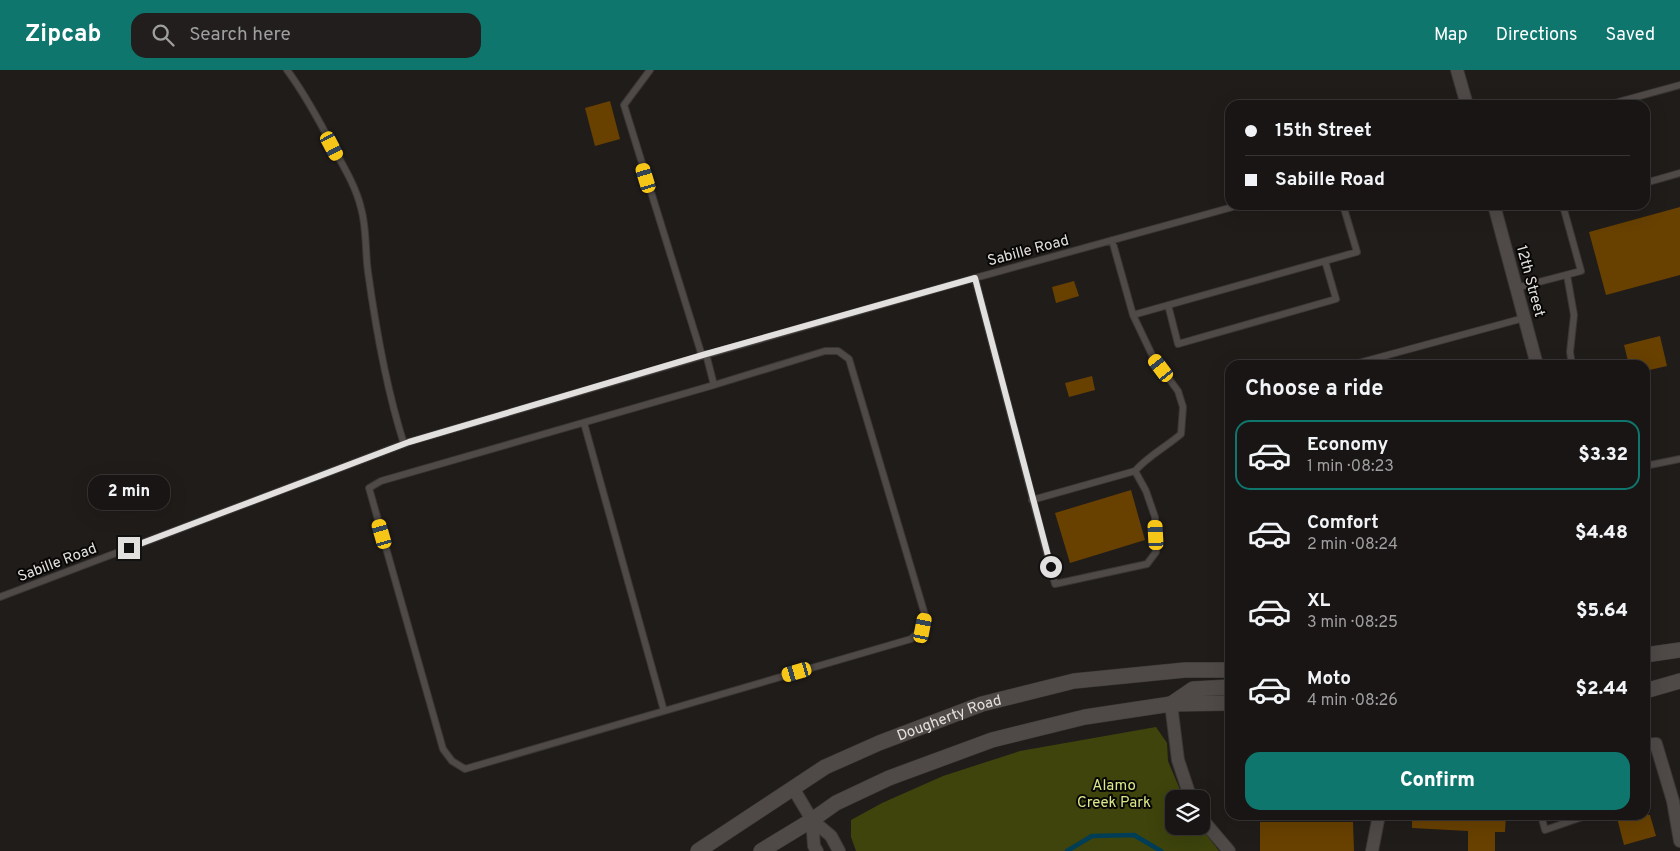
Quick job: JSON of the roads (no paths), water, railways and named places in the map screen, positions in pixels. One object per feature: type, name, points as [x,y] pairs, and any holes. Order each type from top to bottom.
[{"type":"main road","points":[[1650,655],[1680,650]]},
{"type":"main road","name":"Dougherty Road","points":[[698,851],[825,767],[879,742],[982,704],[1074,681],[1185,670],[1225,670]]},
{"type":"main road","points":[[1650,690],[1680,681]]},
{"type":"main road","points":[[1171,704],[1193,689],[1225,688]]},
{"type":"main road","points":[[761,851],[836,803],[889,778],[992,740],[1085,717],[1171,704],[1225,703]]},
{"type":"street","points":[[1457,70],[1466,100]]},
{"type":"street","name":"12th Street","points":[[1495,210],[1536,360]]},
{"type":"street","points":[[1171,704],[1178,760],[1188,790]]},
{"type":"street","points":[[1650,745],[1656,744],[1673,801],[1680,841]]},
{"type":"street","points":[[793,788],[812,820],[831,836],[839,851]]},
{"type":"street","points":[[812,820],[814,846],[817,851]]},
{"type":"street","points":[[1372,851],[1378,820]]},
{"type":"street","points":[[1210,829],[1229,851]]},
{"type":"lane","points":[[287,70],[350,179],[361,207],[365,225],[367,268],[381,357],[392,405],[404,444]]},
{"type":"lane","points":[[650,70],[624,105],[714,386]]},
{"type":"lane","points":[[1625,100],[1680,85]]},
{"type":"lane","points":[[1650,182],[1680,173]]},
{"type":"lane","name":"Sabille Road","points":[[0,597],[404,444],[704,355],[1225,209]]},
{"type":"lane","points":[[1133,315],[1357,252],[1344,210]]},
{"type":"lane","points":[[1516,288],[1581,271],[1564,210]]},
{"type":"lane","points":[[1032,500],[1135,470],[1145,460],[1181,434],[1183,407],[1178,391],[1153,356],[1133,315],[1112,240]]},
{"type":"lane","points":[[1168,305],[1178,344],[1336,299],[1325,261]]},
{"type":"lane","points":[[1567,275],[1574,315],[1570,352],[1571,360]]},
{"type":"lane","points":[[975,278],[1055,584],[1147,564],[1156,552],[1155,518],[1146,491],[1135,470]]},
{"type":"lane","points":[[1381,360],[1524,318]]},
{"type":"lane","points":[[825,351],[838,351],[848,359],[925,615],[923,628],[911,639],[465,769],[452,761],[443,749],[369,488],[380,481],[584,423],[714,386],[825,351]]},
{"type":"lane","points":[[584,423],[664,711]]},
{"type":"lane","points":[[1650,465],[1680,459]]},
{"type":"lane","points":[[1542,820],[1545,830],[1574,820]]},
{"type":"waterway","points":[[1067,851],[1092,836],[1134,835],[1161,851]]},
{"type":"park label","name":"Alamo Creek Park","points":[[1114,794]]}]
